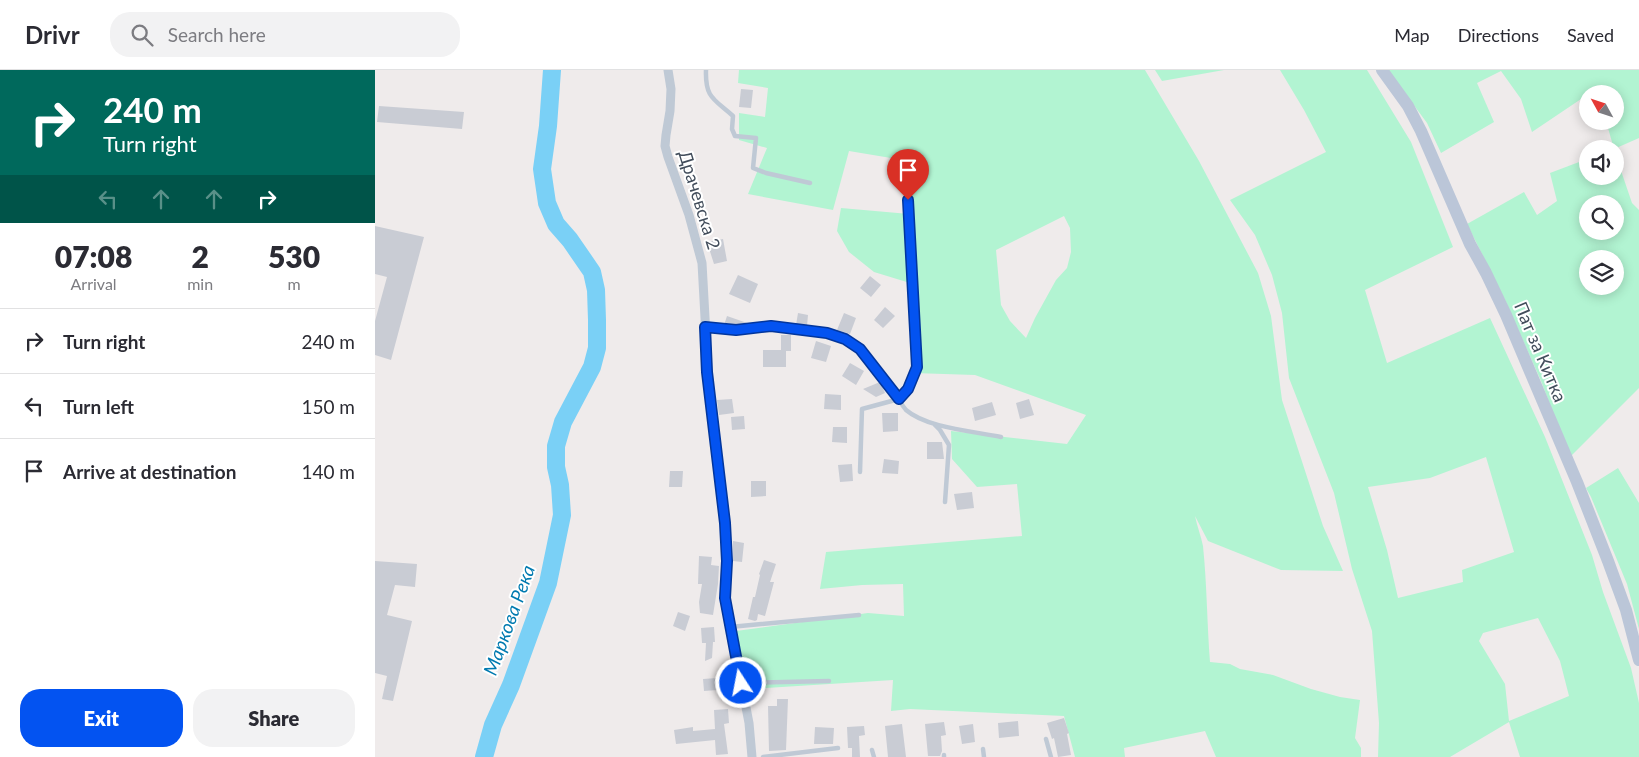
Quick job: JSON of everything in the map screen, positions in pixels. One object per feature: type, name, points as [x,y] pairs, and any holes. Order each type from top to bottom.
[{"type":"street","name":"Драчевска 2","points":[[669,70],[671,97],[665,146],[689,215],[702,263],[707,372],[725,523],[727,561],[725,598],[749,723],[753,757]]},
{"type":"street","name":"Пат за Китка","points":[[1382,70],[1408,106],[1417,123],[1470,244],[1507,316],[1577,482],[1626,610],[1639,660]]},
{"type":"lane","points":[[706,70],[705,80],[709,95],[733,116],[732,129],[735,136],[756,138],[753,168],[766,173],[810,183]]},
{"type":"lane","points":[[859,472],[862,409],[899,399],[908,389],[917,367],[906,181]]},
{"type":"lane","points":[[705,327],[736,330],[771,326],[827,333],[845,339],[860,349],[906,410],[913,416],[934,424],[1001,437]]},
{"type":"lane","points":[[934,424],[949,445],[945,502]]},
{"type":"lane","points":[[730,627],[859,615]]},
{"type":"lane","points":[[741,683],[829,681]]},
{"type":"lane","points":[[1046,739],[1051,757]]},
{"type":"lane","points":[[763,757],[838,748]]},
{"type":"lane","points":[[983,749],[983,757]]},
{"type":"lane","points":[[872,750],[874,757]]},
{"type":"green space","points":[[739,70],[1145,70],[1199,161],[1258,273],[1271,316],[1282,400],[1323,526],[1343,571],[1281,570],[1208,541],[1195,516],[1203,546],[1210,662],[1230,664],[1240,669],[1273,675],[1311,689],[1360,700],[1355,738],[1361,748],[1361,757],[1216,757],[1205,731],[1124,748],[1125,757],[1075,757],[1064,716],[910,709],[891,711],[893,680],[748,689],[736,631],[868,613],[904,616],[903,584],[820,589],[826,552],[1022,536],[1017,484],[977,487],[952,459],[951,431],[1067,444],[1086,415],[975,375],[913,373],[910,283],[874,272],[849,252],[837,231],[841,208],[909,214],[910,276],[914,215],[909,161],[849,151],[833,210],[748,194],[767,148],[739,140],[739,113],[765,117],[768,88],[738,83]],"holes":[[[1064,216],[1070,228],[1071,252],[1067,268],[1056,280],[1026,338],[1010,321],[1001,305],[996,250]]]},
{"type":"green space","points":[[1155,70],[1224,70],[1162,81]]},
{"type":"green space","points":[[1280,70],[1367,70],[1411,142],[1453,247],[1365,290],[1387,363],[1490,318],[1545,437],[1592,555],[1603,592],[1631,668],[1639,703],[1639,757],[1520,757],[1509,722],[1450,757],[1378,757],[1379,723],[1372,631],[1352,569],[1334,493],[1289,378],[1282,313],[1272,275],[1255,235],[1230,200],[1326,152]],"holes":[[[1486,457],[1514,552],[1462,570],[1463,582],[1398,598],[1387,550],[1368,487],[1430,478]],[[1538,618],[1560,661],[1569,696],[1509,721],[1505,684],[1479,641],[1483,633]]]},
{"type":"green space","points":[[1388,70],[1639,70],[1639,138],[1624,145],[1624,140],[1611,140],[1609,130],[1624,130],[1624,85],[1579,85],[1579,100],[1532,132],[1521,99],[1501,71],[1477,83],[1494,122],[1441,153],[1427,123]]},
{"type":"green space","points":[[1579,162],[1579,185],[1624,185],[1624,179],[1632,203],[1639,210],[1639,388],[1570,457],[1541,381],[1506,302],[1467,224],[1524,192],[1537,215],[1557,201],[1550,173]]},
{"type":"green space","points":[[1618,468],[1639,503],[1639,629],[1627,584],[1586,488]]},
{"type":"building","points":[[741,89],[753,90],[751,108],[739,107]]},
{"type":"building","points":[[379,106],[464,112],[462,129],[377,122]]},
{"type":"building","points":[[891,157],[906,160],[904,175],[889,173]]},
{"type":"building","points":[[375,226],[424,237],[391,360],[375,355],[375,321],[387,277],[375,274]]},
{"type":"building","points":[[723,239],[727,261],[714,264],[707,242]]},
{"type":"building","points":[[738,275],[758,284],[750,303],[729,294]]},
{"type":"building","points":[[870,276],[881,285],[871,297],[860,288]]},
{"type":"building","points":[[885,307],[895,316],[883,328],[874,320]]},
{"type":"building","points":[[798,313],[808,315],[807,326],[796,325]]},
{"type":"building","points":[[844,313],[856,318],[850,334],[837,330]]},
{"type":"building","points":[[727,316],[750,324],[724,325]]},
{"type":"building","points":[[781,335],[791,335],[791,351],[786,351],[786,367],[763,367],[763,350],[781,350]]},
{"type":"building","points":[[816,341],[831,346],[826,362],[811,358]]},
{"type":"building","points":[[850,363],[864,371],[856,385],[842,376]]},
{"type":"building","points":[[880,382],[885,393],[876,397],[863,389]]},
{"type":"building","points":[[825,394],[841,395],[841,410],[824,409]]},
{"type":"building","points":[[732,399],[734,413],[719,415],[717,400]]},
{"type":"building","points":[[1029,399],[1034,415],[1020,419],[1016,403]]},
{"type":"building","points":[[992,402],[996,415],[975,421],[972,408]]},
{"type":"building","points":[[882,413],[898,413],[898,431],[883,432]]},
{"type":"building","points":[[744,416],[745,429],[732,430],[731,417]]},
{"type":"building","points":[[833,427],[847,427],[847,443],[832,442]]},
{"type":"building","points":[[927,442],[942,442],[944,459],[927,459]]},
{"type":"building","points":[[884,459],[899,461],[898,474],[882,473]]},
{"type":"building","points":[[852,464],[853,481],[840,482],[838,465]]},
{"type":"building","points":[[670,471],[683,471],[682,487],[669,487]]},
{"type":"building","points":[[751,481],[766,481],[766,496],[751,497]]},
{"type":"building","points":[[972,492],[974,508],[957,510],[954,494]]},
{"type":"building","points":[[733,541],[744,543],[742,562],[733,561]]},
{"type":"building","points":[[699,556],[712,557],[711,565],[719,566],[713,615],[700,613],[699,602],[702,584],[698,584]]},
{"type":"building","points":[[764,560],[776,564],[770,582],[774,582],[765,616],[758,614],[755,621],[748,619]]},
{"type":"building","points":[[375,561],[417,564],[415,587],[395,585],[387,615],[412,621],[393,701],[382,699],[387,676],[375,673]]},
{"type":"building","points":[[678,612],[690,616],[685,631],[673,626]]},
{"type":"building","points":[[714,627],[715,642],[713,642],[712,658],[705,661],[706,643],[702,643],[701,628]]},
{"type":"building","points":[[717,678],[718,690],[704,691],[703,679]]},
{"type":"building","points":[[777,699],[788,699],[786,750],[769,751],[768,706],[777,706]]},
{"type":"building","points":[[728,709],[729,723],[724,724],[728,754],[716,755],[715,740],[676,744],[674,730],[693,727],[693,731],[715,729],[714,710]]},
{"type":"building","points":[[1064,718],[1069,733],[1067,734],[1071,755],[1058,757],[1054,738],[1052,739],[1047,723]]},
{"type":"building","points":[[1018,721],[1019,736],[999,738],[998,723]]},
{"type":"building","points":[[944,722],[946,735],[941,736],[942,751],[940,756],[928,756],[925,724]]},
{"type":"building","points":[[902,724],[906,757],[888,757],[885,726]]},
{"type":"building","points":[[973,724],[975,742],[962,744],[959,726]]},
{"type":"building","points":[[864,726],[865,735],[859,736],[860,757],[852,757],[852,748],[848,748],[847,727]]},
{"type":"building","points":[[815,727],[834,728],[833,744],[814,744]]},
{"type":"waterway","name":"Маркова Река","points":[[484,757],[493,725],[511,685],[548,583],[562,515],[560,485],[556,467],[556,446],[563,422],[592,367],[597,348],[596,290],[592,272],[570,240],[556,224],[547,203],[542,169],[548,126],[552,70]]},
{"type":"route","points":[[741,683],[725,598],[727,561],[725,523],[707,372],[705,327],[736,330],[771,326],[827,333],[845,339],[860,349],[899,399],[908,389],[917,367],[908,200]]}]
